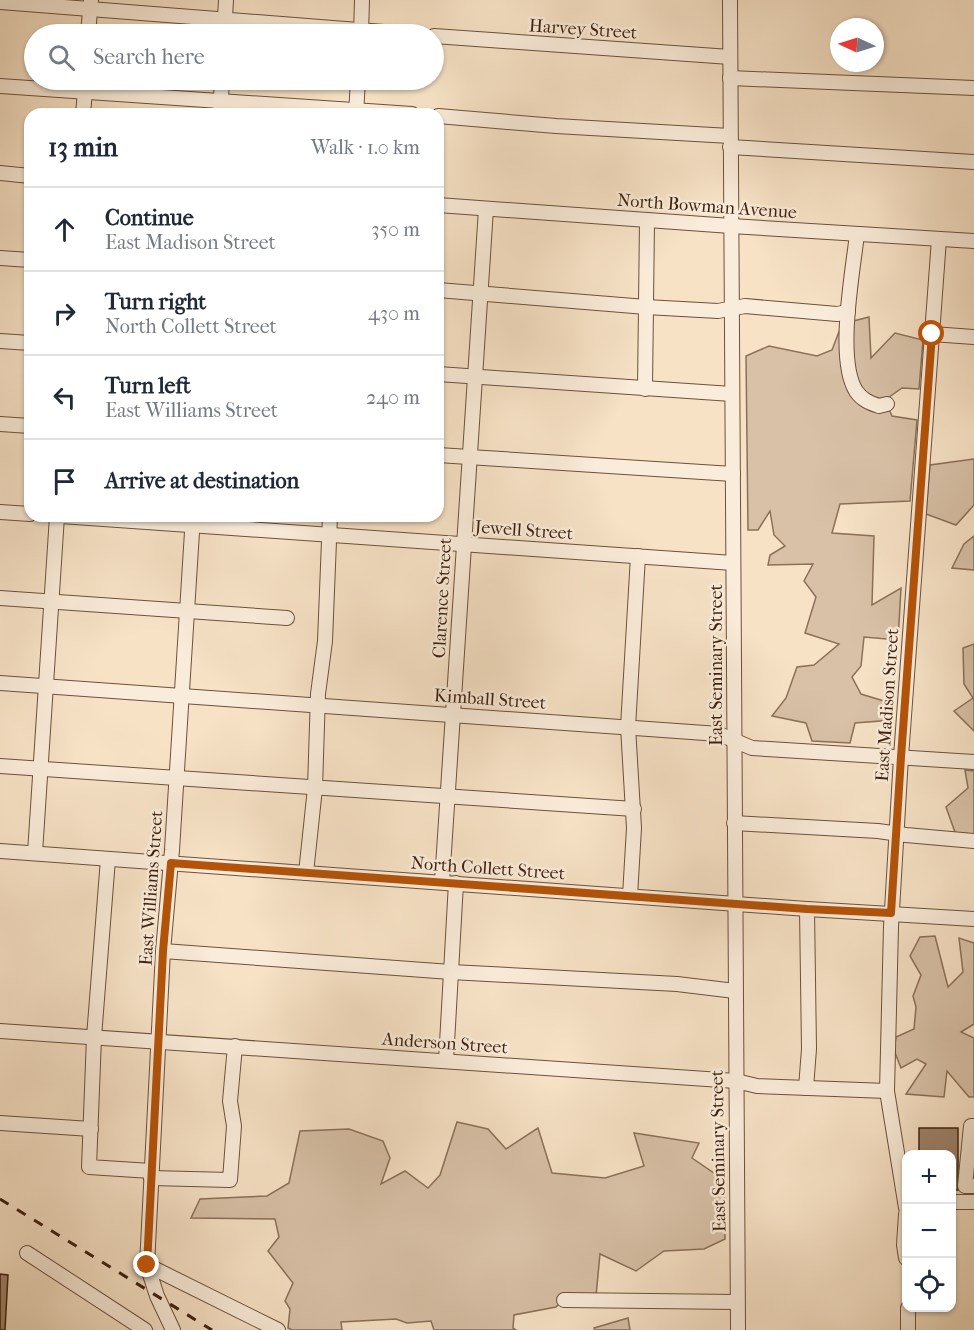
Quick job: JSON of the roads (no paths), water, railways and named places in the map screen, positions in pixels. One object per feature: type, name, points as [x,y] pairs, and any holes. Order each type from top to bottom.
[{"type":"street","points":[[225,24],[226,0]]},
{"type":"street","points":[[361,24],[362,0]]},
{"type":"street","name":"East Seminary Street","points":[[730,0],[738,1330]]},
{"type":"street","points":[[0,2],[90,5],[267,24]]},
{"type":"street","points":[[89,24],[90,5]]},
{"type":"street","name":"Harvey Street","points":[[444,37],[730,57]]},
{"type":"street","points":[[730,78],[974,88]]},
{"type":"street","points":[[0,86],[24,86]]},
{"type":"street","points":[[83,108],[85,90]]},
{"type":"street","points":[[116,90],[220,107],[247,108]]},
{"type":"street","points":[[220,107],[221,90]]},
{"type":"street","points":[[356,108],[357,90]]},
{"type":"street","points":[[444,117],[974,162]]},
{"type":"street","points":[[0,173],[24,175]]},
{"type":"street","name":"North Bowman Avenue","points":[[444,205],[974,241]]},
{"type":"street","name":"Clarence Street","points":[[446,1061],[451,972],[448,798],[486,208]]},
{"type":"street","points":[[645,389],[647,220]]},
{"type":"street","points":[[857,234],[848,312],[848,356],[854,388],[861,397],[868,403],[879,406],[887,404]]},
{"type":"street","name":"East Madison Street","points":[[905,1204],[887,1091],[891,913],[939,239]]},
{"type":"street","points":[[0,258],[24,260]]},
{"type":"street","points":[[444,290],[718,311],[745,306],[837,314],[848,312]]},
{"type":"street","points":[[932,334],[974,337]]},
{"type":"street","points":[[0,341],[24,343]]},
{"type":"street","points":[[444,374],[732,394]]},
{"type":"street","points":[[0,424],[24,426]]},
{"type":"street","points":[[444,456],[733,474]]},
{"type":"street","points":[[0,512],[24,514]]},
{"type":"street","points":[[35,853],[51,601],[58,522]]},
{"type":"street","name":"East Williams Street","points":[[173,1330],[157,1296],[147,1265],[163,951],[177,777],[193,522]]},
{"type":"street","name":"Jewell Street","points":[[210,522],[329,536],[464,543],[733,563]]},
{"type":"street","points":[[306,873],[315,788],[318,705],[325,641],[330,522]]},
{"type":"street","points":[[630,896],[634,809],[628,727],[638,556]]},
{"type":"street","points":[[0,597],[287,618]]},
{"type":"street","name":"Kimball Street","points":[[0,682],[719,734],[752,748],[974,762]]},
{"type":"street","points":[[0,766],[634,809]]},
{"type":"street","points":[[734,823],[878,831],[974,841]]},
{"type":"street","name":"North Collett Street","points":[[0,851],[974,919]]},
{"type":"street","points":[[108,859],[94,1037],[89,1167],[151,1175],[230,1180],[234,1126],[230,1101],[235,1046]]},
{"type":"street","points":[[806,1088],[809,1049],[807,909]]},
{"type":"street","points":[[163,951],[451,972],[677,984],[735,990]]},
{"type":"street","name":"Anderson Street","points":[[0,1031],[736,1081],[757,1086],[887,1091]]},
{"type":"street","points":[[0,1123],[91,1129]]},
{"type":"street","points":[[974,1126],[971,1126],[965,1186],[974,1186]]},
{"type":"street","points":[[956,1202],[974,1202]]},
{"type":"street","points":[[27,1253],[123,1325],[145,1330]]},
{"type":"street","points":[[147,1265],[278,1330]]},
{"type":"street","points":[[564,1300],[737,1302]]},
{"type":"street","points":[[908,1312],[908,1330]]},
{"type":"railway","points":[[0,1199],[212,1330]]}]
